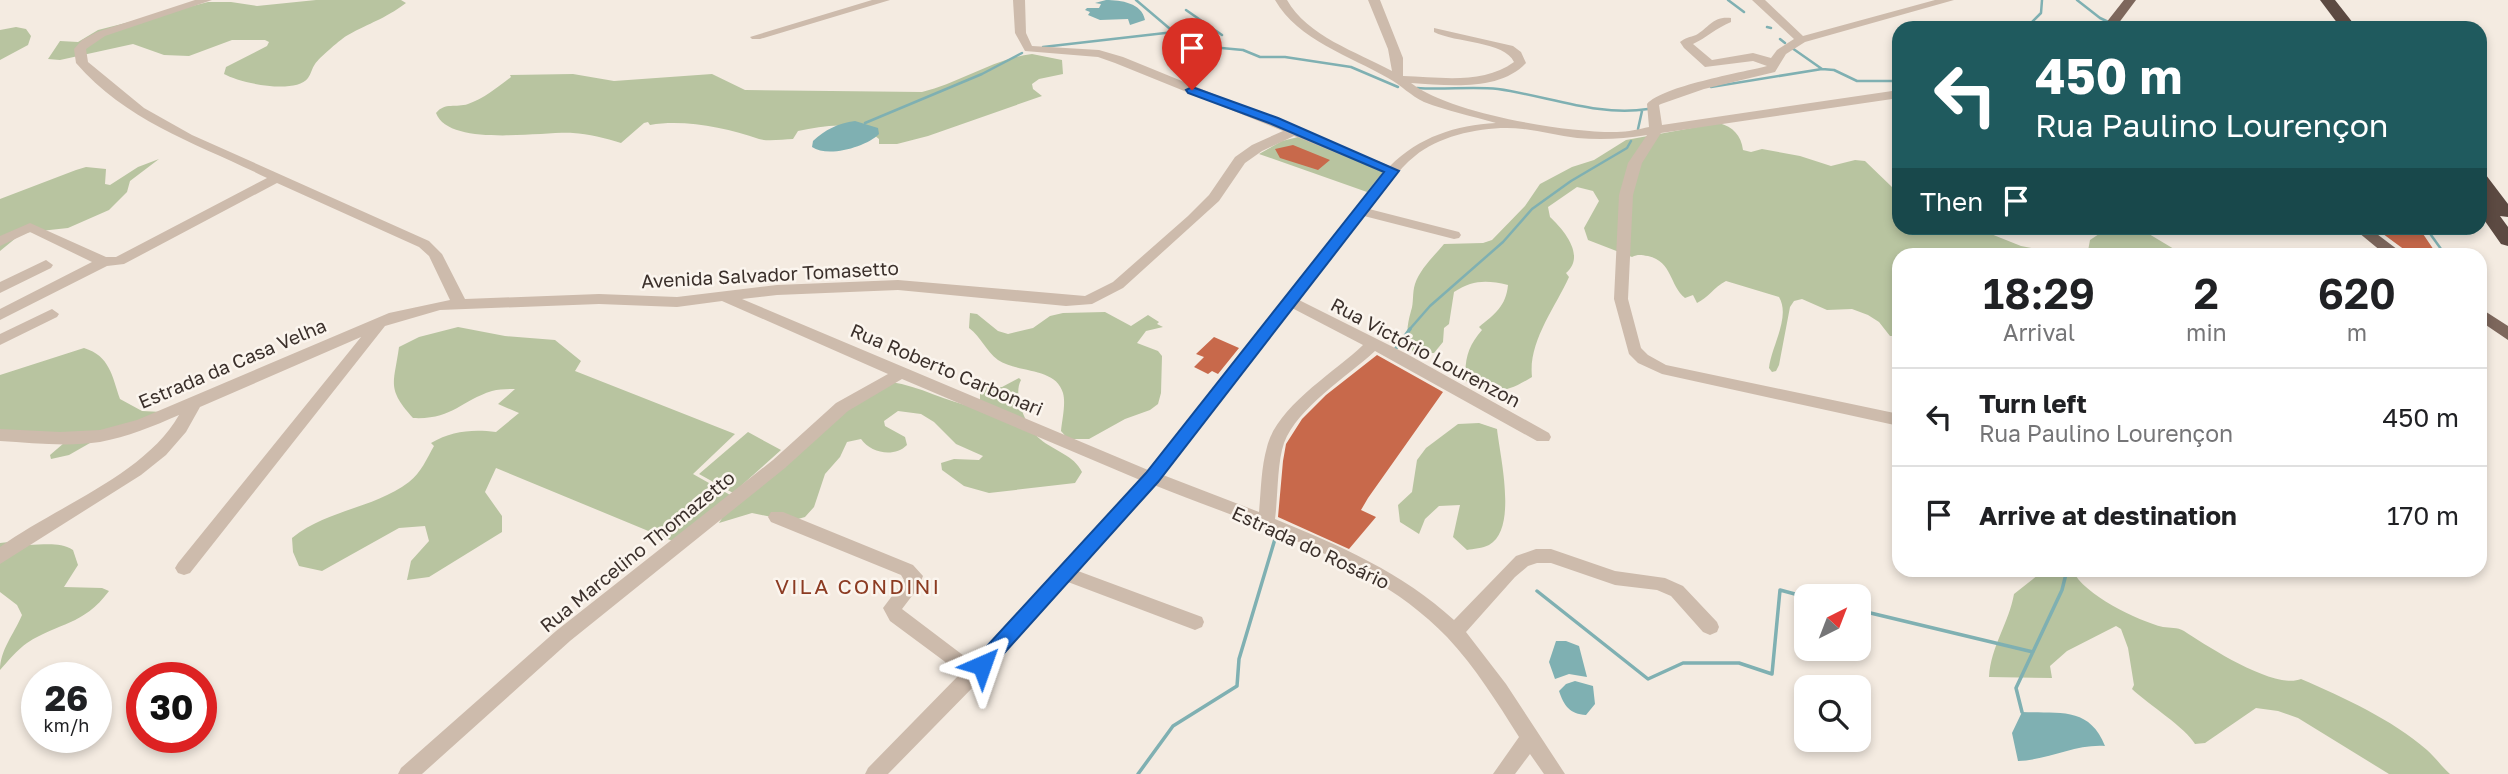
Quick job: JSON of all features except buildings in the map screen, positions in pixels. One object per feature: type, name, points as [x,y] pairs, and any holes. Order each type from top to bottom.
[{"type":"highway","points":[[2327,0],[2344,21]]},
{"type":"highway","points":[[2343,0],[2359,21]]},
{"type":"highway","points":[[2487,188],[2508,216]]},
{"type":"highway","points":[[2487,212],[2508,240]]},
{"type":"main road","points":[[2114,21],[2130,0]]},
{"type":"main road","points":[[2370,235],[2387,248]]},
{"type":"main road","points":[[2487,318],[2508,334]]},
{"type":"street","points":[[206,0],[100,34],[80,49],[82,63],[140,111],[187,138],[424,244],[435,254],[467,303]]},
{"type":"street","points":[[756,37],[884,0]]},
{"type":"street","points":[[1019,0],[1021,35],[1023,43],[1029,48],[1109,56],[1392,171]]},
{"type":"street","points":[[1281,0],[1283,7],[1310,29],[1426,98],[1521,125],[1603,136],[1656,131],[1892,95]]},
{"type":"street","points":[[1374,0],[1382,28],[1397,56],[1400,68],[1398,79]]},
{"type":"street","points":[[1758,0],[1801,40]]},
{"type":"street","points":[[1892,418],[1662,369],[1643,359],[1634,351],[1621,299],[1626,195],[1635,163],[1656,131],[1653,104],[1657,101],[1721,80],[1771,69],[1781,52],[1801,40],[1948,0]]},
{"type":"street","points":[[1727,20],[1711,26],[1703,36],[1686,42],[1688,47],[1709,64],[1753,57],[1774,63]]},
{"type":"street","points":[[1398,79],[1488,78],[1506,73],[1520,63],[1519,57],[1509,46],[1455,38],[1438,30]]},
{"type":"street","points":[[875,774],[972,676],[1152,477],[1392,171],[1410,153],[1438,138],[1484,127],[1521,125]]},
{"type":"street","name":"Avenida Salvador Tomasetto","points":[[467,303],[599,299],[677,302],[777,290],[898,285],[1087,301],[1118,285],[1193,219],[1214,198],[1240,160],[1257,148],[1295,130]]},
{"type":"street","points":[[0,315],[104,262],[132,256],[275,179]]},
{"type":"street","points":[[1361,211],[1454,235]]},
{"type":"street","points":[[0,242],[30,227],[104,262]]},
{"type":"street","points":[[0,288],[46,265]]},
{"type":"street","name":"Rua Roberto Carbonari","points":[[726,297],[1152,477]]},
{"type":"street","name":"Rua Victório Lourenzon","points":[[1290,301],[1374,343],[1543,437]]},
{"type":"street","name":"Estrada da Casa Velha","points":[[0,435],[60,439],[100,436],[194,403],[417,308],[467,303]]},
{"type":"street","points":[[0,340],[52,314]]},
{"type":"street","points":[[184,568],[380,322]]},
{"type":"street","points":[[1266,523],[1275,446],[1283,429],[1311,397],[1374,343]]},
{"type":"street","name":"Rua Marcelino Thomazetto","points":[[408,774],[563,636],[779,464],[842,407],[901,373]]},
{"type":"street","points":[[0,557],[17,543],[100,494],[142,465],[188,419],[194,403]]},
{"type":"street","name":"Estrada do Rosário","points":[[1152,477],[1266,523],[1385,578],[1424,606],[1455,632],[1476,658],[1555,774]]},
{"type":"street","points":[[777,517],[907,570],[914,576],[912,583],[892,608],[897,616],[951,655],[972,676]]},
{"type":"street","points":[[1455,632],[1509,572],[1522,561],[1536,556],[1551,556],[1615,578],[1660,583],[1677,591],[1710,627]]},
{"type":"street","points":[[1066,574],[1195,622]]},
{"type":"street","points":[[1503,774],[1530,738]]},
{"type":"green space","points":[[316,0],[401,0],[406,3],[345,37],[317,61],[308,78],[292,86],[254,84],[224,74],[226,67],[267,46],[269,42],[265,40],[232,40],[189,56],[164,55],[133,44],[60,60],[48,59],[60,41],[78,42],[98,30],[208,2],[257,6]]},
{"type":"green space","points":[[16,27],[26,29],[31,36],[28,45],[0,60],[0,30]]},
{"type":"green space","points":[[1032,54],[1062,60],[1063,74],[1039,79],[1032,84],[1033,89],[1042,96],[928,136],[897,144],[879,144],[879,139],[870,133],[850,126],[819,127],[798,131],[793,139],[772,140],[705,126],[677,123],[650,125],[648,122],[621,143],[573,133],[477,134],[459,131],[444,124],[436,113],[443,108],[468,104],[479,99],[511,77],[510,75],[573,74],[614,81],[712,74],[745,90],[922,92],[1004,61]]},
{"type":"green space","points":[[1719,123],[1736,132],[1743,150],[1751,152],[1762,149],[1800,156],[1831,166],[1855,160],[1865,161],[1892,187],[1892,235],[1994,235],[2031,248],[1892,248],[1892,336],[1879,322],[1852,309],[1827,310],[1802,299],[1794,301],[1790,307],[1779,365],[1776,371],[1772,372],[1769,368],[1770,360],[1783,314],[1779,297],[1726,281],[1697,303],[1693,295],[1685,298],[1666,268],[1656,259],[1641,255],[1632,257],[1588,240],[1584,228],[1599,201],[1593,191],[1577,187],[1548,207],[1550,217],[1571,244],[1574,259],[1566,273],[1569,277],[1538,338],[1532,377],[1499,391],[1484,389],[1466,381],[1466,360],[1473,342],[1482,330],[1479,327],[1495,314],[1505,299],[1508,285],[1500,283],[1474,283],[1454,292],[1443,342],[1434,353],[1413,353],[1408,328],[1415,284],[1424,268],[1444,244],[1483,243],[1492,240],[1525,206],[1540,184],[1572,167],[1594,160],[1626,140]]},
{"type":"green space","points":[[1298,137],[1383,172],[1367,192],[1259,154],[1282,141]]},
{"type":"green space","points":[[159,159],[130,181],[127,192],[109,210],[68,228],[22,233],[0,251],[0,199],[86,167],[106,169],[105,184],[110,185],[138,167]]},
{"type":"green space","points":[[2098,235],[2151,235],[2172,248],[2089,248],[2090,240]]},
{"type":"green space","points":[[1105,312],[1131,326],[1148,315],[1163,327],[1146,331],[1137,343],[1158,351],[1162,356],[1161,393],[1158,404],[1150,410],[1125,419],[1089,439],[1068,439],[1061,431],[1064,397],[1053,379],[998,360],[969,328],[970,313],[977,314],[998,331],[1008,334],[1033,328],[1050,316],[1063,313]]},
{"type":"green space","points":[[458,327],[505,336],[555,340],[581,361],[575,371],[735,434],[693,474],[732,496],[675,542],[496,468],[485,492],[502,516],[502,532],[429,577],[407,580],[411,561],[429,541],[425,526],[399,528],[322,571],[299,566],[293,552],[292,538],[306,528],[381,498],[409,482],[434,446],[431,443],[462,432],[496,432],[519,413],[498,404],[515,389],[492,391],[447,413],[426,418],[413,418],[404,408],[394,385],[399,347],[419,337]]},
{"type":"green space","points":[[84,348],[105,362],[120,399],[142,411],[162,412],[97,439],[69,455],[51,459],[50,455],[64,443],[0,435],[0,375]]},
{"type":"green space","points":[[1019,378],[1021,380],[1018,394],[1026,420],[1040,439],[1069,457],[1078,466],[1082,472],[1075,483],[989,493],[964,486],[942,470],[941,463],[954,459],[979,460],[983,456],[956,444],[934,422],[921,414],[898,411],[884,421],[885,426],[905,437],[907,445],[889,453],[871,448],[861,439],[847,442],[840,457],[825,474],[814,507],[805,517],[791,521],[752,513],[719,523],[735,500],[775,460],[820,427],[891,382],[975,407],[980,403],[980,387],[1002,387]]},
{"type":"green space","points":[[1479,423],[1497,429],[1505,509],[1498,537],[1489,545],[1467,550],[1453,537],[1460,505],[1439,506],[1425,519],[1419,534],[1400,522],[1398,505],[1412,492],[1417,460],[1426,448],[1458,424]]},
{"type":"green space","points":[[748,432],[781,450],[733,493],[699,474]]},
{"type":"green space","points":[[0,543],[58,545],[73,550],[78,565],[64,587],[102,588],[109,591],[90,611],[27,643],[0,670],[5,649],[22,615],[17,605],[0,592]]},
{"type":"green space","points":[[2035,577],[2077,577],[2088,589],[2126,613],[2152,624],[2181,630],[2258,673],[2289,681],[2301,679],[2351,702],[2413,739],[2450,774],[2389,774],[2298,718],[2278,711],[2256,708],[2205,743],[2195,744],[2132,689],[2134,685],[2128,648],[2121,629],[2116,626],[2067,651],[2050,666],[2052,678],[1989,677],[1993,655],[2014,594]]},
{"type":"water","points":[[1106,0],[1135,6],[1145,20],[1130,25],[1128,19],[1100,20],[1088,15],[1090,12],[1085,10],[1087,8],[1099,8],[1101,4],[1095,3]]},
{"type":"water","points":[[855,121],[878,128],[879,134],[847,150],[827,151],[812,147],[813,141],[827,130]]},
{"type":"water","points":[[1556,641],[1566,641],[1579,646],[1587,677],[1569,674],[1555,679],[1549,662]]},
{"type":"water","points":[[1575,681],[1593,686],[1595,704],[1586,715],[1568,708],[1559,691],[1566,684]]},
{"type":"water","points":[[2022,712],[2060,713],[2081,718],[2098,733],[2105,746],[2083,747],[2018,761],[2012,733]]},
{"type":"waterway","points":[[1136,0],[1174,32]]},
{"type":"waterway","points":[[1728,0],[1744,12]]},
{"type":"waterway","points":[[2033,21],[2041,13],[2042,0]]},
{"type":"waterway","points":[[2077,0],[2106,21]]},
{"type":"waterway","points":[[1186,10],[1222,35]]},
{"type":"waterway","points":[[1767,27],[1771,28]]},
{"type":"waterway","points":[[1043,47],[1174,32]]},
{"type":"waterway","points":[[1174,32],[1189,45],[1243,50],[1260,57],[1285,57],[1351,67],[1398,87]]},
{"type":"waterway","points":[[1780,39],[1785,43]]},
{"type":"waterway","points":[[1792,48],[1822,69]]},
{"type":"waterway","points":[[865,123],[982,74],[1022,53]]},
{"type":"waterway","points":[[1711,87],[1822,69]]},
{"type":"waterway","points":[[1822,69],[1834,70],[1857,81],[1892,81]]},
{"type":"waterway","points":[[1417,88],[1498,89],[1592,108],[1629,111],[1648,109]]},
{"type":"waterway","points":[[1638,129],[1642,111]]},
{"type":"waterway","points":[[1409,330],[1430,306],[1503,242],[1532,209],[1571,181],[1627,148],[1631,141]]},
{"type":"waterway","points":[[2431,235],[2440,248]]},
{"type":"waterway","points":[[1394,351],[1410,329]]},
{"type":"waterway","points":[[1138,774],[1173,726],[1237,686],[1239,659],[1275,539]]},
{"type":"waterway","points":[[2033,652],[2062,590],[2065,577]]},
{"type":"waterway","points":[[1537,591],[1648,679],[1683,663],[1739,663],[1772,674],[1780,590],[1794,594]]},
{"type":"waterway","points":[[1871,613],[2033,652]]},
{"type":"waterway","points":[[2022,712],[2016,688],[2033,652]]},
{"type":"district","name":"VILA CONDINI","points":[[858,586]]},
{"type":"route","points":[[982,665],[1152,477],[1392,171],[1273,120],[1192,90]]}]
